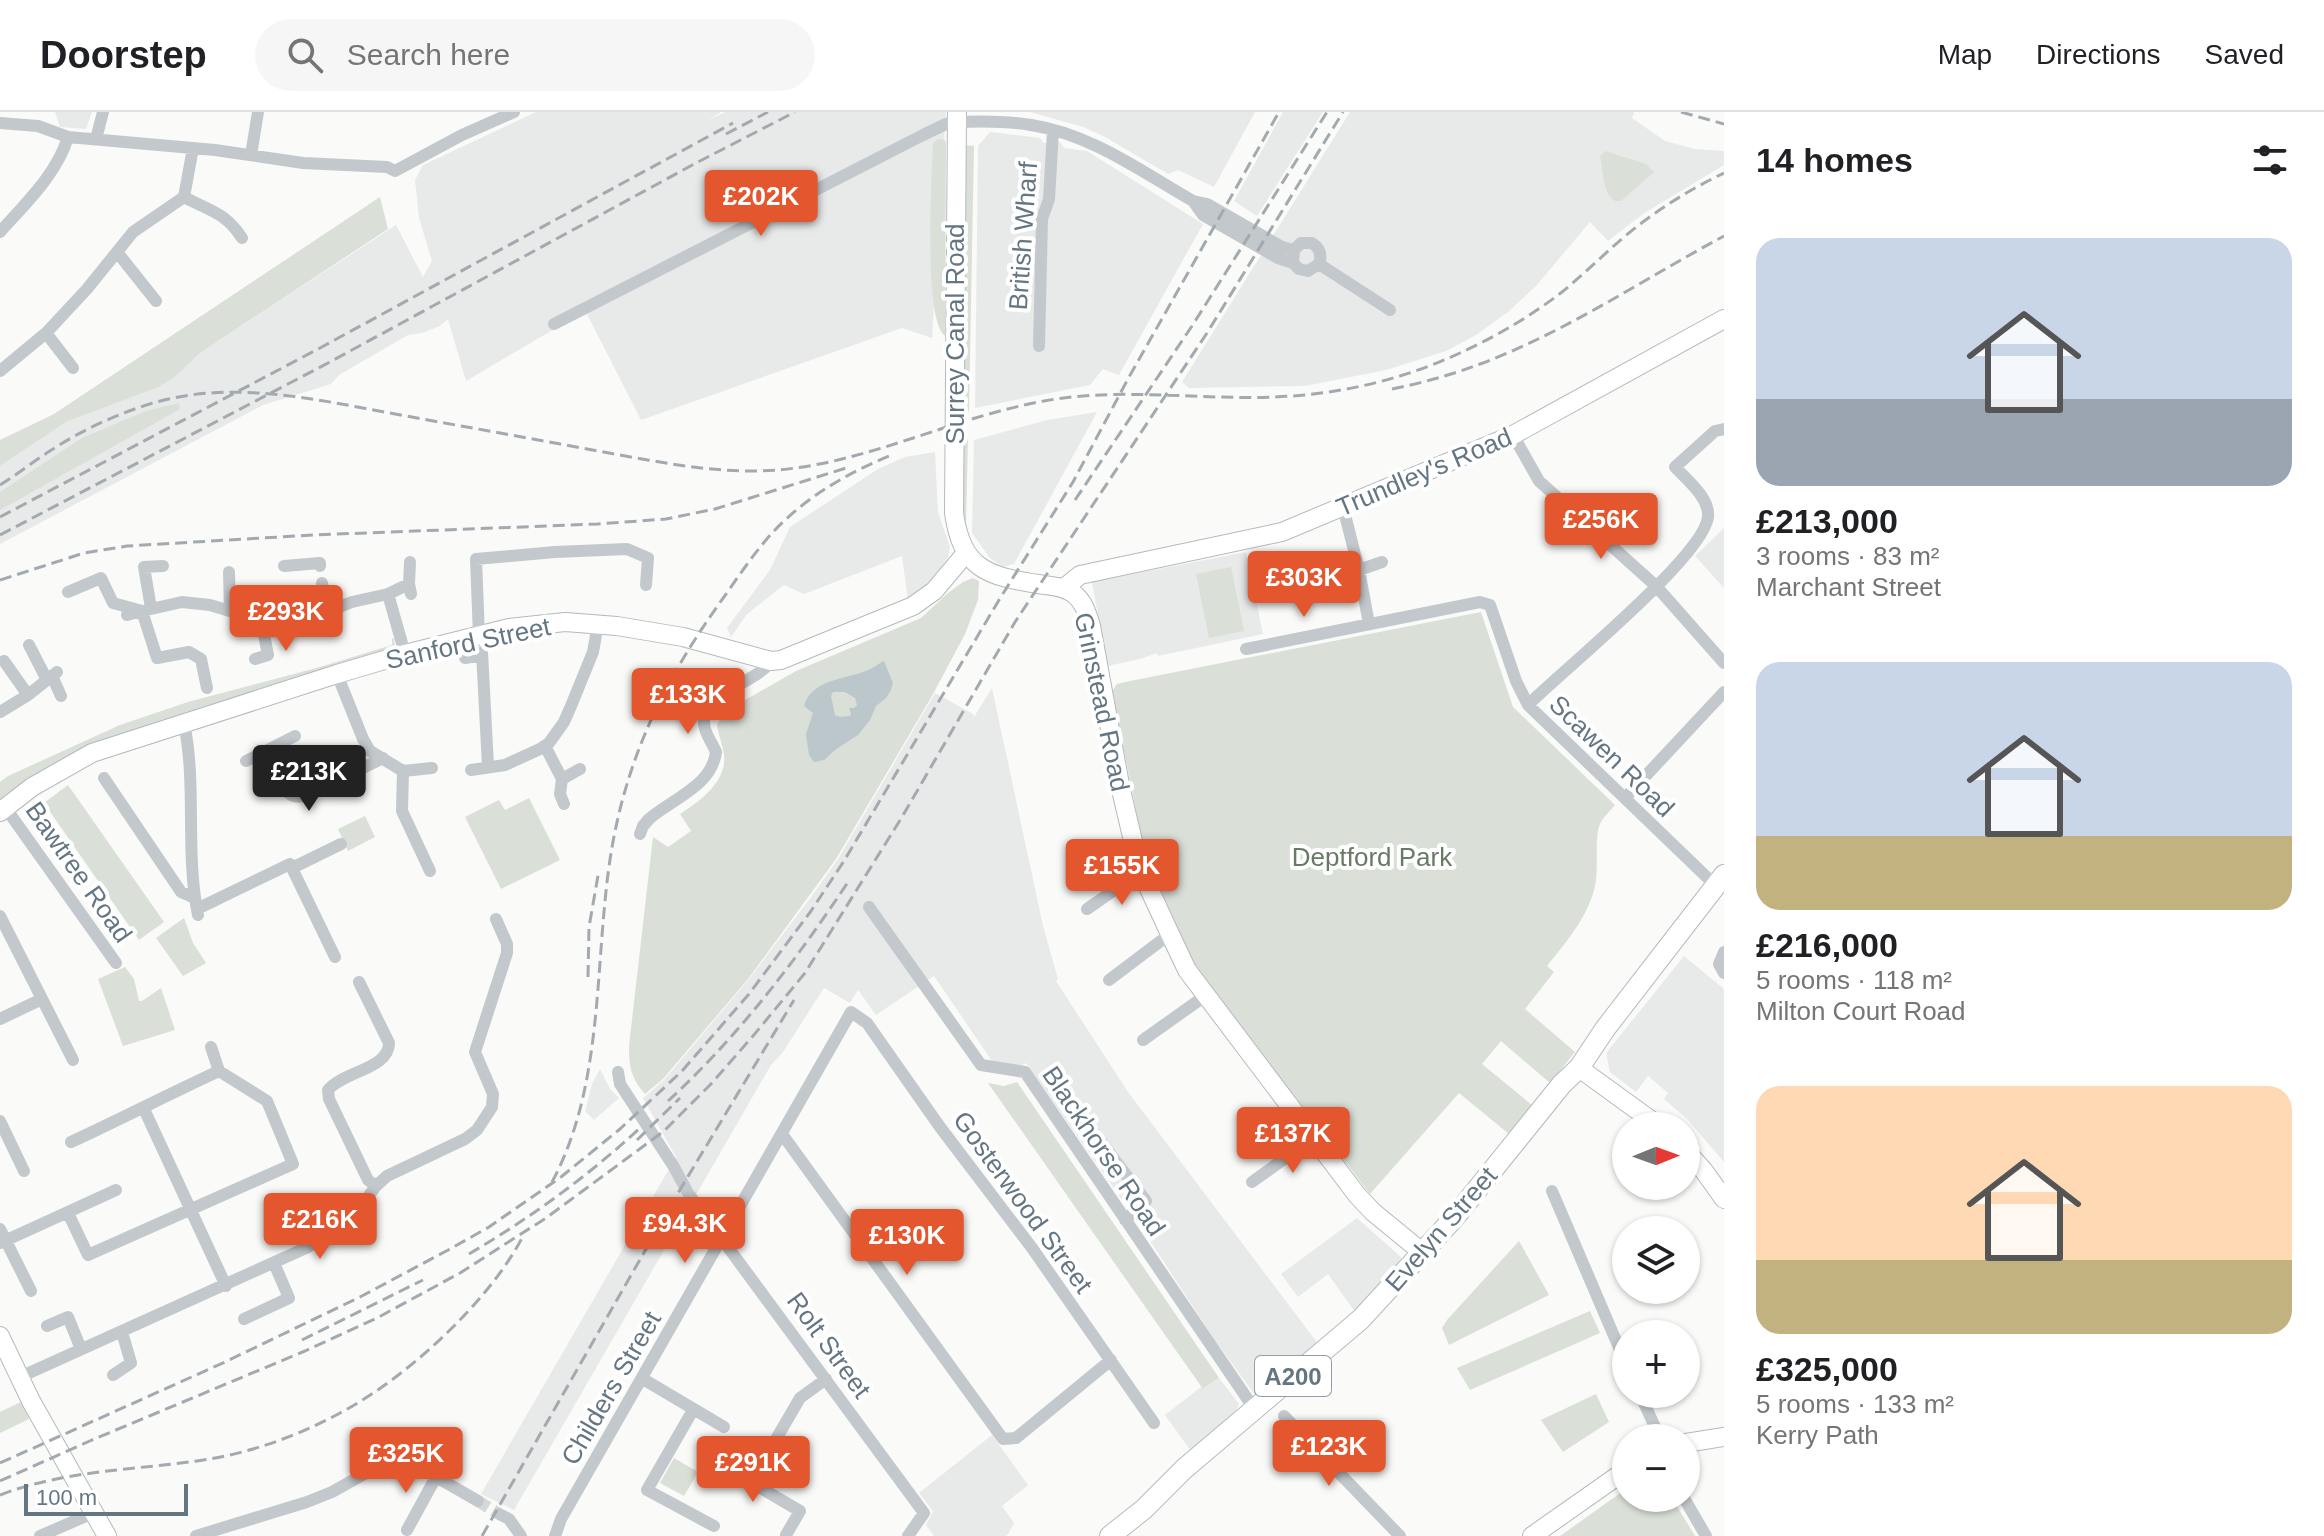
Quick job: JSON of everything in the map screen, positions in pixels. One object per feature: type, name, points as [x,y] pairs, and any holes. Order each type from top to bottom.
[{"type":"main road","name":"Surrey Canal Road","points":[[957,117],[954,513],[966,553]]},
{"type":"main road","name":"Trundley's Road","points":[[1064,588],[1080,575],[1282,532],[1513,435],[1724,319]]},
{"type":"main road","points":[[771,661],[787,658],[913,606],[934,591],[966,553],[974,563],[1003,578],[1064,588]]},
{"type":"main road","name":"Grinstead Road","points":[[1064,588],[1075,594],[1084,605],[1091,626],[1133,841],[1146,882],[1187,970],[1357,1195],[1423,1253]]},
{"type":"main road","name":"Sanford Street","points":[[3,810],[45,779],[92,753],[405,654],[481,648],[509,628],[565,622],[598,624],[683,637],[771,661]]},
{"type":"main road","name":"Evelyn Street","points":[[1110,1536],[1361,1319],[1423,1253],[1562,1084],[1579,1068],[1605,1029],[1720,880]]},
{"type":"main road","points":[[1579,1068],[1640,1112]]},
{"type":"main road","points":[[1700,1167],[1724,1199]]},
{"type":"main road","points":[[2,1345],[107,1536]]},
{"type":"main road","points":[[1700,1441],[1724,1437]]},
{"type":"main road","points":[[1532,1536],[1612,1480]]},
{"type":"street","points":[[96,139],[103,112]]},
{"type":"street","points":[[251,155],[258,112]]},
{"type":"street","points":[[0,123],[38,126],[68,137],[193,148],[284,161],[387,167],[395,171],[462,135],[514,112]]},
{"type":"street","points":[[554,324],[957,117],[1053,130],[1097,146],[1282,247],[1308,271],[1319,264]]},
{"type":"street","name":"British Wharf","points":[[1039,346],[1042,219],[1049,199],[1053,130]]},
{"type":"street","points":[[0,232],[37,190],[60,156],[68,137]]},
{"type":"street","points":[[0,371],[46,333],[133,232],[184,197],[193,148]]},
{"type":"street","points":[[184,197],[223,215],[242,238]]},
{"type":"street","points":[[1296,260],[1301,243],[1312,243],[1320,251],[1319,264]]},
{"type":"street","points":[[117,252],[156,301]]},
{"type":"street","points":[[1319,264],[1390,310]]},
{"type":"street","points":[[46,333],[73,368]]},
{"type":"street","points":[[1528,705],[1656,586],[1702,536],[1708,515],[1705,501],[1675,467],[1715,431],[1724,429]]},
{"type":"street","points":[[1513,435],[1539,481],[1656,586],[1724,663]]},
{"type":"street","points":[[1343,507],[1369,624]]},
{"type":"street","points":[[488,766],[476,559],[627,549],[648,558],[646,585]]},
{"type":"street","points":[[127,615],[182,602],[210,605],[261,619],[301,622],[352,602],[408,588],[410,562]]},
{"type":"street","points":[[1359,570],[1382,562]]},
{"type":"street","points":[[284,566],[320,563],[320,566]]},
{"type":"street","points":[[163,566],[144,567],[151,660],[189,652],[201,659],[207,688]]},
{"type":"street","points":[[229,572],[230,611]]},
{"type":"street","points":[[68,592],[101,578],[113,603],[146,609]]},
{"type":"street","points":[[322,583],[328,613]]},
{"type":"street","points":[[388,594],[405,654]]},
{"type":"street","name":"Scawen Road","points":[[1246,649],[1480,602],[1490,605],[1516,681],[1528,705],[1625,798],[1720,880]]},
{"type":"street","points":[[261,619],[268,655]]},
{"type":"street","points":[[471,770],[505,765],[545,746],[566,718],[593,652],[598,624]]},
{"type":"street","points":[[29,645],[52,676],[61,696]]},
{"type":"street","points":[[465,658],[481,648]]},
{"type":"street","points":[[6,660],[28,695]]},
{"type":"street","points":[[640,834],[649,819],[694,787],[712,766],[716,752],[704,720],[712,703],[764,669],[771,661]]},
{"type":"street","points":[[337,674],[366,746],[403,771],[432,768]]},
{"type":"street","points":[[0,712],[52,676]]},
{"type":"street","points":[[1625,798],[1724,692]]},
{"type":"street","points":[[184,723],[188,745],[197,908]]},
{"type":"street","points":[[246,761],[295,736]]},
{"type":"street","points":[[545,746],[562,779],[560,794],[564,804]]},
{"type":"street","points":[[267,751],[286,790],[297,797],[383,758]]},
{"type":"street","points":[[562,779],[580,769]]},
{"type":"street","points":[[403,771],[402,811],[430,871]]},
{"type":"street","points":[[104,778],[181,892],[197,908]]},
{"type":"street","name":"Bawtree Road","points":[[3,810],[116,963]]},
{"type":"street","points":[[292,868],[341,844]]},
{"type":"street","points":[[197,908],[290,864],[335,957]]},
{"type":"street","points":[[1087,909],[1120,886],[1146,882]]},
{"type":"street","name":"Blackhorse Road","points":[[869,907],[981,1065],[1025,1072],[1255,1410]]},
{"type":"street","points":[[0,916],[73,1060]]},
{"type":"street","points":[[20,1377],[308,1247],[355,1214],[387,1176],[465,1139],[477,1130],[492,1107],[493,1094],[475,1052],[507,953],[507,944],[496,919]]},
{"type":"street","points":[[1109,980],[1170,934]]},
{"type":"street","points":[[1724,952],[1719,964],[1724,973]]},
{"type":"street","points":[[359,982],[389,1043],[389,1052],[383,1059],[334,1083],[328,1090],[329,1099],[368,1180],[376,1186]]},
{"type":"street","points":[[1143,1040],[1205,996]]},
{"type":"street","points":[[0,1019],[42,999]]},
{"type":"street","name":"Childers Street","points":[[555,1536],[561,1519],[851,1012]]},
{"type":"street","name":"Gosterwood Street","points":[[851,1012],[867,1023],[940,1127],[1025,1237],[1154,1423]]},
{"type":"street","points":[[68,1213],[88,1255],[293,1164],[267,1101],[219,1071],[211,1047]]},
{"type":"street","points":[[71,1142],[219,1071]]},
{"type":"street","name":"Rolt Street","points":[[618,1072],[623,1089],[669,1158],[688,1193],[924,1513],[908,1536]]},
{"type":"street","points":[[144,1109],[226,1286]]},
{"type":"street","points":[[0,1121],[4,1138],[24,1171]]},
{"type":"street","points":[[1094,1133],[1146,1201],[1125,1220]]},
{"type":"street","points":[[782,1134],[1003,1439],[1016,1438],[1111,1360]]},
{"type":"street","points":[[1252,1182],[1313,1138]]},
{"type":"street","points":[[31,1291],[2,1238],[68,1213],[116,1190]]},
{"type":"street","points":[[1552,1191],[1612,1331]]},
{"type":"street","points":[[244,1319],[289,1298],[274,1263]]},
{"type":"street","points":[[47,1326],[68,1317],[81,1349]]},
{"type":"street","points":[[113,1375],[131,1363],[122,1332]]},
{"type":"street","points":[[643,1379],[724,1427]]},
{"type":"street","points":[[786,1535],[803,1506],[754,1484],[754,1477],[800,1398],[826,1379]]},
{"type":"street","points":[[693,1410],[647,1490],[713,1528]]},
{"type":"street","points":[[1284,1416],[1400,1536]]},
{"type":"street","points":[[196,1536],[332,1492],[398,1455],[478,1501]]},
{"type":"street","points":[[712,1464],[736,1477],[754,1477]]},
{"type":"street","points":[[407,1530],[436,1477]]},
{"type":"street","points":[[1692,1512],[1706,1536]]},
{"type":"street","points":[[40,1536],[93,1513]]},
{"type":"street","points":[[499,1514],[509,1519],[521,1536]]},
{"type":"street","points":[[234,1524],[241,1536]]},
{"type":"shaded area","points":[[55,112],[92,112],[86,129],[60,127]]},
{"type":"shaded area","points":[[536,112],[721,112],[709,120],[725,112],[946,112],[932,338],[902,328],[641,420],[587,314],[551,331],[466,381],[448,319],[440,326],[408,335],[339,375],[331,384],[263,405],[0,544],[0,466],[68,421],[175,377],[200,353],[396,225],[423,277],[432,261],[419,218],[415,180],[423,165]]},
{"type":"shaded area","points":[[1030,112],[1255,112],[1214,187],[1178,170],[1168,174],[1083,127]]},
{"type":"shaded area","points":[[1283,112],[1323,112],[1257,216],[1234,201]]},
{"type":"shaded area","points":[[1350,112],[1634,112],[1632,118],[1665,141],[1695,149],[1724,151],[1724,165],[1643,214],[1608,241],[1590,222],[1536,286],[1508,312],[1476,335],[1446,351],[1386,370],[1305,386],[1189,388],[1182,382]]},
{"type":"shaded area","points":[[990,132],[1040,138],[1044,143],[1060,142],[1064,148],[1087,151],[1203,224],[1119,375],[1103,369],[1090,385],[975,408],[978,146]]},
{"type":"shaded area","points":[[1097,412],[1014,564],[1003,567],[990,558],[972,533],[974,440],[1047,420]]},
{"type":"shaded area","points":[[935,452],[938,512],[950,547],[948,557],[926,590],[908,601],[902,556],[804,594],[784,585],[747,614],[731,637],[727,628],[770,570],[790,527],[878,469],[905,457]]},
{"type":"shaded area","points":[[1724,528],[1724,588],[1695,556]]},
{"type":"shaded area","points":[[1246,552],[1263,634],[1158,656],[1157,653],[1107,666],[1092,582]]},
{"type":"shaded area","points":[[884,661],[893,683],[886,698],[876,706],[858,735],[824,760],[814,762],[809,755],[806,734],[813,713],[804,706],[808,697],[821,686],[866,671]],"holes":[[[833,692],[845,692],[855,698],[857,705],[849,708],[850,716],[840,717],[835,715],[831,696]]]},
{"type":"shaded area","points":[[992,688],[1056,981],[1128,1092],[1319,1345],[1255,1395],[1026,1063],[1021,1066],[992,1061],[934,976],[876,1015],[858,990],[850,1003],[824,988],[783,1052],[771,1065],[514,1510],[481,1494],[676,1157],[643,1098],[664,1080],[749,979],[811,897],[838,859],[935,693],[974,717]]},
{"type":"shaded area","points":[[1684,956],[1724,989],[1724,1162],[1700,1134],[1700,1112],[1679,1112],[1664,1099],[1668,1093],[1648,1076],[1636,1092],[1610,1072],[1607,1052]]},
{"type":"shaded area","points":[[600,1069],[610,1089],[619,1098],[594,1120],[585,1111],[592,1084]]},
{"type":"shaded area","points":[[1357,1218],[1402,1258],[1355,1312],[1328,1274],[1298,1297],[1281,1274]]},
{"type":"shaded area","points":[[1219,1378],[1239,1404],[1235,1413],[1191,1451],[1165,1415],[1201,1387],[1204,1389]]},
{"type":"shaded area","points":[[992,1435],[1028,1485],[1002,1506],[1014,1523],[1008,1534],[934,1536],[926,1525],[933,1511],[919,1493]]},
{"type":"green space","points":[[938,139],[946,143],[945,336],[938,324],[931,276],[933,143]]},
{"type":"green space","points":[[964,145],[974,146],[969,411],[962,414]]},
{"type":"green space","points":[[1605,151],[1646,164],[1654,172],[1621,201],[1615,201],[1604,181],[1600,157]]},
{"type":"green space","points":[[380,197],[388,229],[200,353],[175,377],[158,387],[68,421],[0,466],[0,440],[54,414]]},
{"type":"green space","points":[[179,403],[180,409],[0,510],[0,492],[82,438],[146,411]]},
{"type":"green space","points":[[968,437],[966,525],[961,518],[961,439]]},
{"type":"green space","points":[[1231,567],[1244,631],[1209,638],[1196,574]]},
{"type":"green space","points":[[973,578],[979,581],[978,600],[965,634],[836,859],[748,979],[663,1079],[645,1094],[632,1072],[629,1046],[653,837],[668,847],[691,831],[680,814],[711,790],[724,765],[717,724],[726,711],[796,671],[921,618],[948,593]]},
{"type":"green space","name":"Deptford Park","points":[[1481,612],[1513,707],[1615,805],[1598,830],[1592,897],[1576,928],[1547,966],[1554,972],[1525,1009],[1575,1052],[1550,1083],[1501,1041],[1482,1064],[1532,1105],[1509,1134],[1459,1093],[1370,1194],[1196,968],[1145,855],[1112,691],[1117,684],[1130,681]]},
{"type":"green space","points":[[394,638],[395,648],[391,651],[112,737],[59,761],[0,803],[0,782],[8,776],[120,725],[188,702],[392,645]]},
{"type":"green space","points":[[300,746],[313,766],[315,779],[299,786],[287,765],[285,753]]},
{"type":"green space","points":[[68,785],[164,922],[139,940],[44,803]]},
{"type":"green space","points":[[529,798],[560,860],[501,889],[465,817],[499,800],[505,810]]},
{"type":"green space","points":[[365,816],[375,837],[348,851],[338,829]]},
{"type":"green space","points":[[184,918],[193,943],[206,963],[183,976],[156,938]]},
{"type":"green space","points":[[125,967],[134,979],[139,1001],[161,988],[175,1030],[123,1046],[98,979]]},
{"type":"green space","points":[[1017,1082],[1219,1378],[1203,1389],[988,1083],[1004,1086]]},
{"type":"green space","points":[[1519,1241],[1549,1295],[1449,1345],[1442,1328],[1447,1320]]},
{"type":"green space","points":[[1590,1311],[1600,1333],[1470,1390],[1457,1368]]},
{"type":"green space","points":[[1596,1394],[1609,1422],[1563,1452],[1541,1420]]},
{"type":"green space","points":[[21,1402],[29,1419],[0,1433],[0,1412]]},
{"type":"green space","points":[[674,1458],[698,1472],[684,1496],[660,1483]]},
{"type":"green space","points":[[1612,1499],[1612,1512],[1680,1512],[1695,1536],[1560,1536]]},
{"type":"tunnel","points":[[478,1501],[499,1514]]},
{"type":"railway","points":[[726,134],[768,112]]},
{"type":"railway","points":[[0,535],[795,112]]},
{"type":"railway","points":[[0,1463],[225,1362],[360,1297],[489,1227],[561,1177],[620,1129],[682,1071],[749,994],[844,861],[1073,482],[1279,112]]},
{"type":"railway","points":[[1075,500],[1192,326],[1327,112]]},
{"type":"railway","points":[[0,1481],[305,1351],[377,1318],[460,1273],[546,1218],[664,1131],[710,1085],[805,973],[902,817],[1015,622],[1207,333],[1343,112]]},
{"type":"railway","points":[[1681,112],[1724,124]]},
{"type":"railway","points":[[0,517],[320,348],[733,123]]},
{"type":"railway","points":[[0,485],[46,453],[101,423],[153,403],[210,393],[295,397],[658,462],[754,471],[846,458],[977,417],[1044,401],[1130,394],[1273,397],[1345,389],[1438,363],[1499,333],[1562,292],[1647,219],[1684,194],[1724,173]]},
{"type":"railway","points":[[1392,389],[1480,364],[1543,337],[1724,236]]},
{"type":"railway","points":[[552,1182],[568,1146],[588,1071],[608,874],[622,800],[661,699],[698,635],[779,526],[822,491],[889,456]]},
{"type":"railway","points":[[0,580],[84,553],[127,546],[666,519],[715,509],[846,468]]},
{"type":"railway","points":[[588,977],[589,927],[599,870]]},
{"type":"railway","points":[[668,1101],[719,1050],[766,996],[850,879]]},
{"type":"railway","points":[[482,1536],[678,1193],[794,1000]]},
{"type":"railway","points":[[637,1140],[680,1098]]},
{"type":"railway","points":[[469,1254],[559,1195],[642,1126]]},
{"type":"railway","points":[[0,1495],[72,1476],[234,1454],[289,1437],[323,1422],[391,1380],[443,1337],[488,1288],[522,1238]]},
{"type":"railway","points":[[302,1340],[423,1280]]}]
